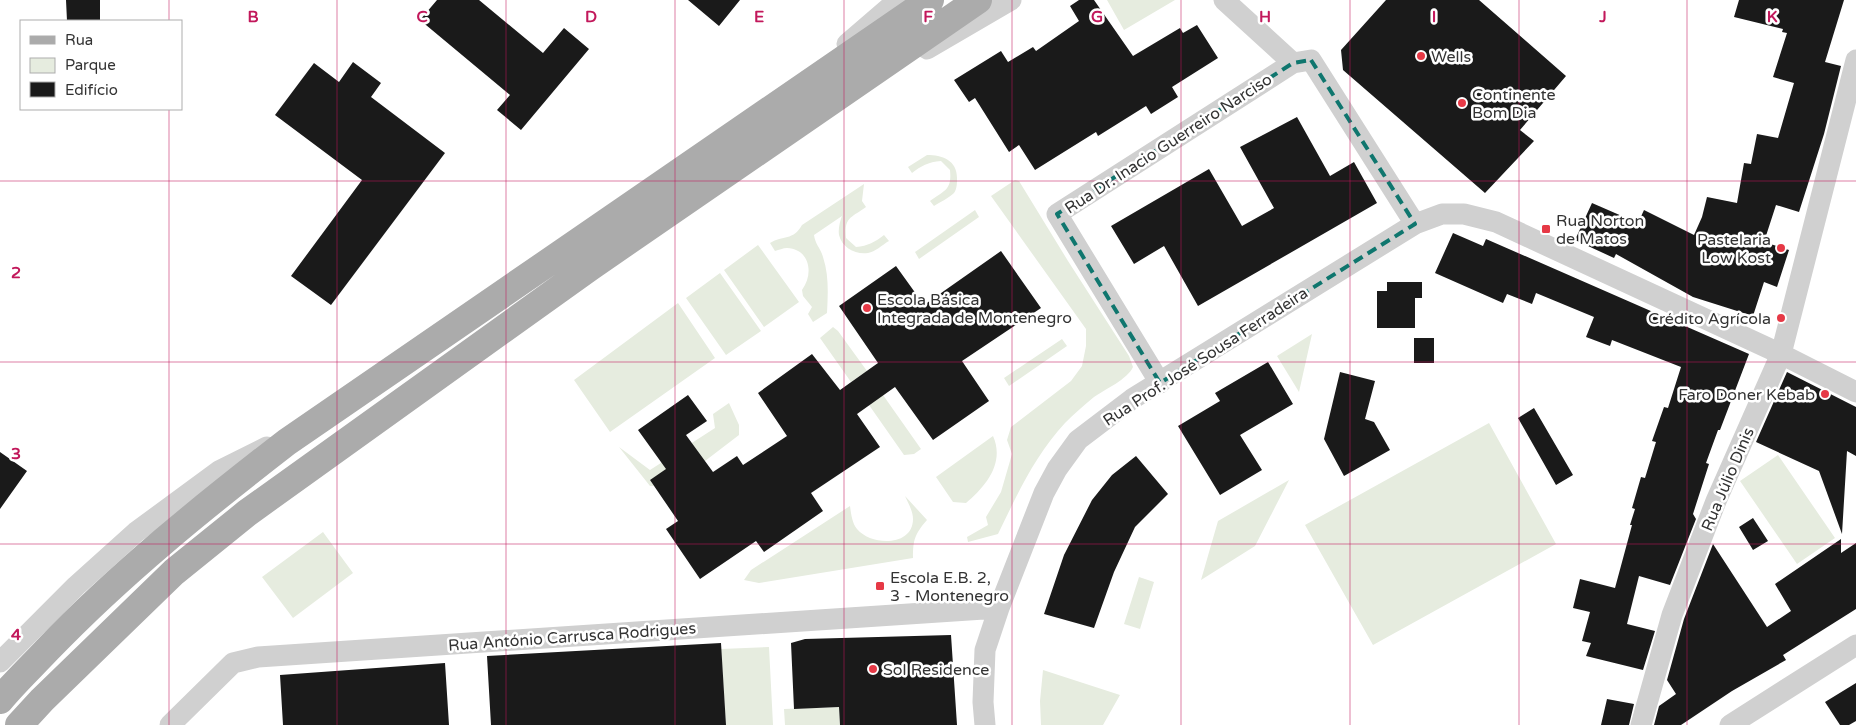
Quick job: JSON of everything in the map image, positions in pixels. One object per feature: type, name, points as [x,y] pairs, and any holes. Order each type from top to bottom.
[{"type":"main road","points":[[0,700],[72,624],[137,564],[213,500],[314,424],[930,0]]},
{"type":"main road","points":[[19,725],[42,700],[174,572],[247,514],[590,267],[978,0]]},
{"type":"street","points":[[781,102],[898,0]]},
{"type":"street","points":[[801,122],[1011,0]]},
{"type":"street","points":[[1224,0],[1293,63],[1311,60],[1415,224],[1442,214],[1464,214],[1496,222],[1781,354],[1856,392]]},
{"type":"street","name":"Rua Júlio Dinis","points":[[1641,725],[1676,607],[1716,501],[1781,354],[1856,60]]},
{"type":"street","name":"Rua Dr. Inacio Guerreiro Narciso","points":[[1160,383],[1057,214],[1293,63]]},
{"type":"street","name":"Rua Prof. José Sousa Ferradeira","points":[[986,725],[984,702],[985,650],[999,608],[1044,493],[1062,462],[1078,440],[1132,399],[1415,224]]},
{"type":"street","points":[[0,662],[76,586],[136,532],[219,471],[314,424]]},
{"type":"street","name":"Rua António Carrusca Rodrigues","points":[[170,725],[233,663],[258,657],[999,608]]},
{"type":"street","points":[[1730,725],[1853,652]]},
{"type":"highlighted area","points":[[1311,60],[1415,224],[1160,383],[1057,214],[1293,63]]},
{"type":"green space","points":[[1107,0],[1175,0],[1124,30]]},
{"type":"green space","points":[[927,155],[938,156],[948,160],[954,167],[957,178],[957,186],[954,193],[934,206],[930,201],[949,186],[950,170],[941,161],[932,162],[912,173],[908,167]]},
{"type":"green space","points":[[1015,180],[1019,181],[1129,356],[1133,367],[1121,380],[1083,406],[1054,435],[1027,476],[998,534],[968,542],[967,537],[988,525],[986,517],[1001,492],[1012,454],[1007,440],[1011,427],[1071,381],[1082,366],[1086,346],[1086,329],[991,196]]},
{"type":"green space","points":[[864,184],[862,201],[866,207],[847,222],[846,238],[856,247],[878,240],[884,235],[889,241],[868,253],[850,250],[843,244],[839,235],[839,225],[842,216],[814,235],[825,264],[828,292],[827,313],[813,322],[808,314],[812,307],[803,296],[802,290],[808,277],[808,263],[801,253],[795,249],[786,248],[775,251],[770,243],[791,236],[802,225]]},
{"type":"green space","points":[[975,210],[979,217],[919,259],[915,252]]},
{"type":"green space","points":[[758,245],[799,302],[764,327],[724,270]]},
{"type":"green space","points":[[720,273],[761,331],[726,355],[686,298]]},
{"type":"green space","points":[[678,303],[715,358],[610,432],[574,380]]},
{"type":"green space","points":[[833,327],[838,331],[867,371],[851,382],[820,338]]},
{"type":"green space","points":[[1312,334],[1299,392],[1277,356]]},
{"type":"green space","points":[[1062,339],[1067,346],[1009,386],[1004,378]]},
{"type":"green space","points":[[883,395],[921,449],[914,454],[904,455],[869,405]]},
{"type":"green space","points":[[729,403],[739,425],[739,435],[705,461],[650,480],[654,486],[650,486],[619,447],[650,470],[715,428],[713,414]]},
{"type":"green space","points":[[1489,423],[1556,544],[1373,645],[1305,525]]},
{"type":"green space","points":[[993,436],[997,455],[991,473],[980,489],[966,503],[953,502],[936,477]]},
{"type":"green space","points":[[1778,455],[1835,538],[1797,564],[1740,481]]},
{"type":"green space","points":[[1289,480],[1255,546],[1201,580],[1218,521]]},
{"type":"green space","points":[[905,496],[927,520],[915,537],[913,558],[759,583],[744,580],[751,570],[850,506],[854,524],[863,535],[881,541],[899,539],[906,535],[911,528],[913,519]]},
{"type":"green space","points":[[323,532],[353,573],[293,618],[262,577]]},
{"type":"green space","points":[[1139,577],[1154,582],[1140,629],[1124,624]]},
{"type":"green space","points":[[769,647],[773,725],[726,725],[721,649]]},
{"type":"green space","points":[[1043,670],[1120,695],[1103,725],[1041,725],[1040,701]]},
{"type":"green space","points":[[839,707],[840,725],[785,725],[784,709]]},
{"type":"building","points":[[66,0],[100,0],[100,20],[67,20]]},
{"type":"building","points":[[437,0],[479,0],[543,53],[564,28],[589,49],[521,130],[497,110],[510,95],[420,20]]},
{"type":"building","points":[[688,0],[740,0],[719,26]]},
{"type":"building","points":[[1079,0],[1094,0],[1133,56],[1180,28],[1183,33],[1197,25],[1218,58],[1172,87],[1178,97],[1151,114],[1146,106],[1098,136],[1096,132],[1035,170],[1019,145],[1009,152],[975,98],[969,102],[954,80],[1001,51],[1008,62],[1033,47],[1036,51],[1079,21],[1070,6]]},
{"type":"building","name":"Continente Bom Dia","points":[[1386,0],[1479,0],[1566,76],[1520,130],[1534,141],[1485,193],[1343,70],[1341,50]]},
{"type":"building","points":[[1739,0],[1844,0],[1825,62],[1841,66],[1824,134],[1799,212],[1776,205],[1764,242],[1789,250],[1777,287],[1764,282],[1753,316],[1693,297],[1616,254],[1614,258],[1575,240],[1592,203],[1638,223],[1644,210],[1694,235],[1702,217],[1707,197],[1737,203],[1744,163],[1751,164],[1757,134],[1778,138],[1794,83],[1773,77],[1787,33],[1782,32],[1783,29],[1734,17]]},
{"type":"building","points":[[353,62],[381,83],[371,97],[445,153],[331,305],[291,276],[362,180],[275,115],[314,63],[339,82]]},
{"type":"building","points":[[1297,117],[1330,176],[1354,162],[1377,203],[1198,306],[1164,246],[1134,264],[1111,226],[1209,169],[1242,226],[1274,208],[1240,147]]},
{"type":"building","points":[[1453,233],[1483,246],[1486,239],[1749,354],[1706,463],[1709,464],[1693,514],[1696,519],[1670,585],[1639,576],[1627,624],[1655,631],[1643,670],[1586,656],[1591,643],[1582,641],[1590,612],[1573,608],[1580,579],[1615,588],[1632,525],[1630,525],[1635,509],[1632,508],[1641,477],[1645,478],[1656,442],[1652,441],[1664,407],[1668,408],[1681,367],[1612,340],[1610,346],[1586,337],[1594,317],[1536,293],[1532,304],[1507,294],[1503,303],[1435,273]]},
{"type":"building","points":[[1001,251],[1041,308],[962,361],[989,401],[933,440],[895,387],[857,414],[880,447],[811,493],[823,511],[764,552],[756,541],[700,579],[666,529],[678,521],[650,480],[666,469],[638,430],[688,395],[707,421],[686,435],[713,472],[737,456],[743,465],[787,436],[758,393],[812,354],[840,390],[878,363],[839,306],[896,266],[924,305]]},
{"type":"building","points":[[1387,282],[1422,282],[1422,298],[1415,298],[1415,328],[1377,328],[1377,291],[1387,291]]},
{"type":"building","points":[[1414,338],[1434,338],[1434,363],[1414,363]]},
{"type":"building","points":[[1268,362],[1293,404],[1240,435],[1262,470],[1220,495],[1178,426],[1220,401],[1215,393]]},
{"type":"building","points":[[1340,372],[1375,381],[1365,419],[1374,422],[1390,450],[1344,476],[1324,439]]},
{"type":"building","points":[[1787,372],[1856,407],[1856,456],[1847,451],[1842,534],[1819,471],[1756,442]]},
{"type":"building","points":[[1534,408],[1573,475],[1556,485],[1518,418]]},
{"type":"building","points":[[0,452],[27,471],[0,509]]},
{"type":"building","points":[[1136,456],[1168,494],[1135,527],[1114,572],[1094,628],[1044,614],[1064,555],[1092,500],[1112,475]]},
{"type":"building","points":[[1753,518],[1768,541],[1753,550],[1739,527]]},
{"type":"building","points":[[1841,539],[1841,553],[1856,543],[1856,609],[1783,655],[1786,660],[1732,691],[1681,725],[1654,725],[1659,706],[1676,694],[1667,680],[1684,619],[1713,544],[1767,627],[1791,611],[1775,584]]},
{"type":"building","name":"Sol Residence","points":[[951,635],[957,725],[840,725],[839,707],[794,709],[791,643],[805,639]]},
{"type":"building","points":[[721,643],[726,725],[491,725],[487,656]]},
{"type":"building","points":[[445,663],[449,725],[283,725],[280,675]]},
{"type":"building","points":[[1856,683],[1856,721],[1849,725],[1840,725],[1825,702]]},
{"type":"building","points":[[1607,699],[1634,704],[1629,725],[1601,725]]},
{"type":"place","name":"Wells","points":[[1421,56]]},
{"type":"place","name":"Continente Bom Dia","points":[[1462,103]]},
{"type":"place","name":"Rua Norton de Matos","points":[[1546,229]]},
{"type":"place","name":"Pastelaria Low Kost","points":[[1781,248]]},
{"type":"place","name":"Escola Básica Integrada de Montenegro","points":[[867,308]]},
{"type":"place","name":"Crédito Agrícola","points":[[1781,318]]},
{"type":"place","name":"Faro Doner Kebab","points":[[1825,394]]},
{"type":"place","name":"Escola E.B. 2, 3 - Montenegro","points":[[880,586]]},
{"type":"place","name":"Sol Residence","points":[[873,669]]}]
